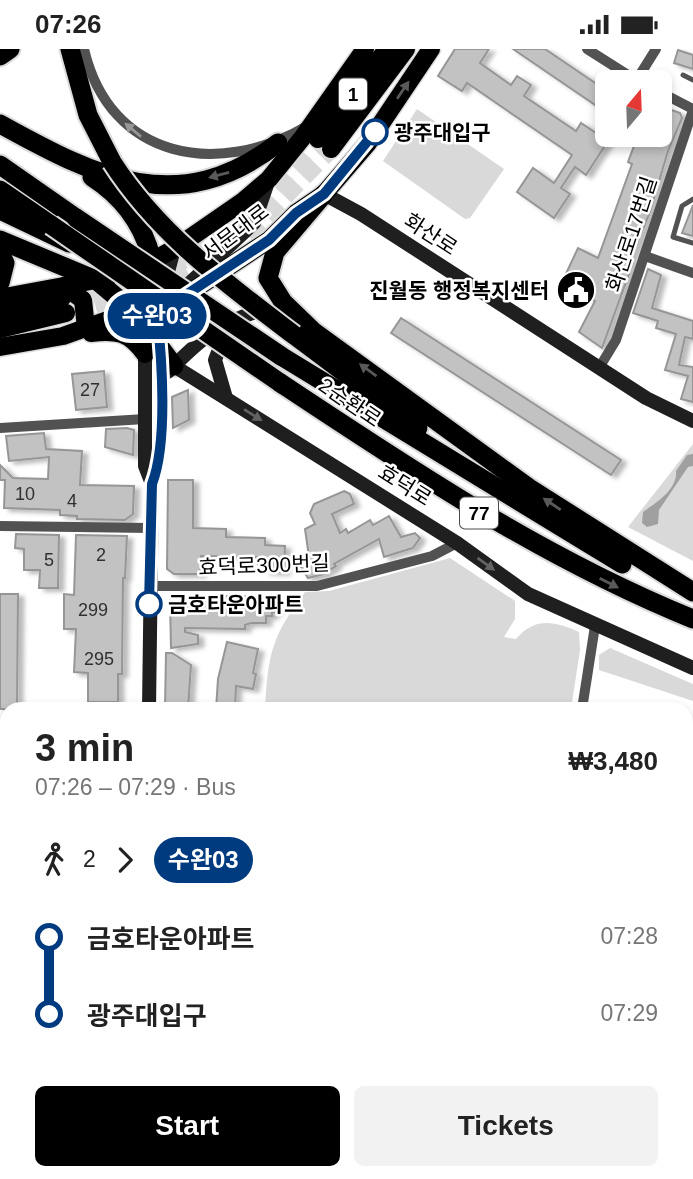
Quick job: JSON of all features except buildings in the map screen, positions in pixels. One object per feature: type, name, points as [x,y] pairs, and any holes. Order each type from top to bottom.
[{"type":"highway","points":[[0,56],[10,49]]},
{"type":"highway","points":[[70,49],[88,115],[133,196],[156,221],[242,295],[511,499]]},
{"type":"highway","points":[[0,124],[101,183],[121,202],[147,236],[152,261]]},
{"type":"highway","points":[[63,159],[117,180],[156,184],[186,182],[242,168],[278,143]]},
{"type":"highway","name":"2순환로","points":[[0,165],[281,356],[511,499],[627,567],[693,593]]},
{"type":"highway","name":"2순환로","points":[[0,190],[279,382],[457,500],[629,593],[693,619]]},
{"type":"highway","points":[[324,194],[275,252],[268,278],[283,302],[314,332],[529,488],[693,593]]},
{"type":"highway","points":[[0,210],[93,254]]},
{"type":"highway","points":[[0,240],[96,280],[133,311],[167,372]]},
{"type":"highway","points":[[0,253],[5,263],[0,283]]},
{"type":"main road","name":"서문대로","points":[[320,137],[365,49]]},
{"type":"main road","name":"서문대로","points":[[320,137],[387,49]]},
{"type":"main road","name":"서문대로","points":[[0,329],[64,299],[96,280],[152,261],[174,249],[242,202],[320,137],[406,49]]},
{"type":"main road","name":"서문대로","points":[[157,314],[269,240],[296,213],[324,194],[368,143],[431,49]]},
{"type":"main road","points":[[157,314],[254,223],[269,179]]},
{"type":"main road","name":"화산로","points":[[324,194],[361,214],[664,408],[693,421]]},
{"type":"main road","points":[[152,484],[145,465],[145,397],[157,314],[174,249]]},
{"type":"main road","points":[[149,702],[152,484],[158,467],[167,372],[157,314],[152,261]]},
{"type":"main road","name":"서문대로","points":[[0,298],[64,299]]},
{"type":"main road","name":"서문대로","points":[[0,312],[64,299]]},
{"type":"main road","points":[[64,299],[83,300],[86,328]]},
{"type":"main road","points":[[145,397],[204,337],[239,316],[270,309],[314,332]]},
{"type":"main road","points":[[63,336],[133,311],[157,314]]},
{"type":"main road","points":[[226,398],[215,360],[224,335],[239,316]]},
{"type":"main road","points":[[0,347],[63,336],[114,331],[152,347]]},
{"type":"main road","name":"효덕로","points":[[167,372],[226,398],[457,543],[528,594],[693,668]]},
{"type":"street","points":[[84,49],[90,77],[107,105],[149,142],[188,152],[205,153],[263,148],[320,137]]},
{"type":"street","points":[[587,49],[619,70]]},
{"type":"street","points":[[644,70],[656,49]]},
{"type":"street","name":"화산로17번길","points":[[599,368],[616,340],[693,110],[672,99]]},
{"type":"street","points":[[645,256],[693,273]]},
{"type":"street","points":[[0,428],[145,419]]},
{"type":"street","points":[[0,526],[151,528]]},
{"type":"street","name":"효덕로300번길","points":[[150,586],[317,586],[432,557],[457,543]]},
{"type":"street","points":[[583,702],[595,626]]},
{"type":"lane","points":[[683,75],[693,80]]},
{"type":"lane","points":[[693,199],[682,206],[673,237],[693,243]]},
{"type":"shaded area","points":[[417,109],[504,169],[470,218],[465,219],[383,161]]},
{"type":"shaded area","points":[[693,444],[693,561],[628,527]]},
{"type":"shaded area","points":[[693,454],[693,466],[688,467],[659,510],[658,524],[647,527],[642,523],[643,512],[670,490],[676,478],[676,471],[687,455]]},
{"type":"shaded area","points":[[450,558],[515,601],[515,619],[504,637],[516,639],[530,627],[545,623],[561,625],[579,632],[580,650],[572,702],[266,702],[270,659],[285,621],[305,592],[329,591]]},
{"type":"shaded area","points":[[610,648],[693,684],[693,701],[599,670],[599,655]]},
{"type":"tunnel","points":[[64,298],[150,275],[207,246],[248,213],[318,139]]},
{"type":"tunnel","points":[[247,235],[331,149]]},
{"type":"tunnel","points":[[69,312],[169,284],[213,260]]},
{"type":"bus line","name":"수완03","points":[[149,604],[152,484],[158,467],[160,401],[161,349],[157,314],[269,240],[296,213],[324,194],[375,132]]},
{"type":"place","name":"광주대입구","points":[[375,132]]},
{"type":"place","name":"진월동 행정복지센터","points":[[576,290]]},
{"type":"place","name":"금호타운아파트","points":[[149,604]]}]
